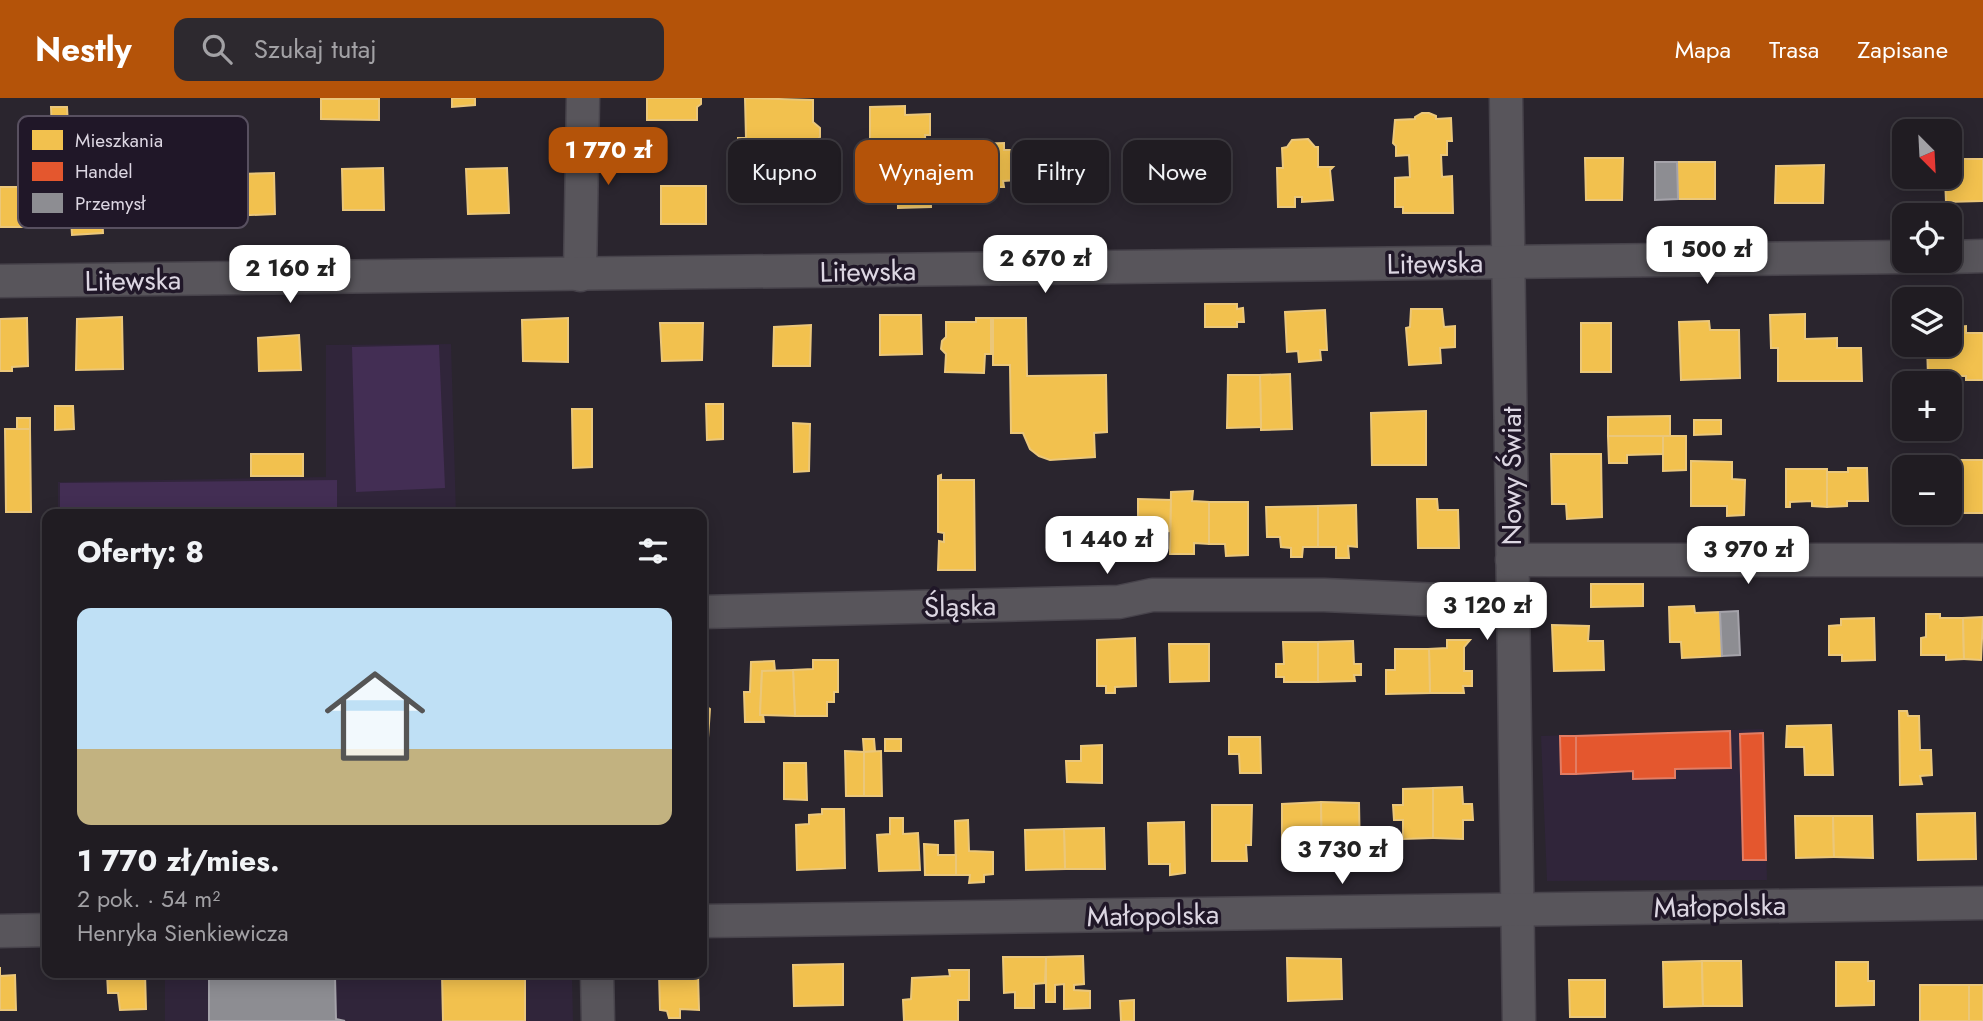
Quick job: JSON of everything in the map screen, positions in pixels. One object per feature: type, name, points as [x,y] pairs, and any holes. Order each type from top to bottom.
[{"type":"street","points":[[580,275],[583,98]]},
{"type":"street","name":"Nowy Świat","points":[[1506,98],[1519,1021]]},
{"type":"street","points":[[1962,257],[1983,256]]},
{"type":"street","name":"Litewska","points":[[0,281],[1892,257]]},
{"type":"street","points":[[1512,560],[1983,560]]},
{"type":"street","name":"Śląska","points":[[707,612],[1119,602],[1152,595],[1324,595],[1512,603]]},
{"type":"street","name":"Małopolska","points":[[707,921],[1517,908],[1983,904]]},
{"type":"street","points":[[0,931],[42,930]]},
{"type":"street","points":[[597,978],[598,1021]]},
{"type":"shaded area","points":[[451,344],[456,509],[58,509],[58,482],[326,477],[326,345]]},
{"type":"shaded area","points":[[439,345],[445,488],[356,492],[352,347]]},
{"type":"shaded area","points":[[337,480],[337,509],[60,509],[60,483]]},
{"type":"shaded area","points":[[1763,729],[1767,880],[1547,881],[1541,736]]},
{"type":"shaded area","points":[[165,978],[572,978],[573,1021],[165,1021]]},
{"type":"building: Mieszkania","points":[[452,98],[475,98],[475,105],[452,107]]},
{"type":"building: Mieszkania","points":[[647,98],[701,98],[701,104],[697,107],[697,120],[647,120]]},
{"type":"building: Mieszkania","points":[[745,98],[813,100],[813,122],[820,128],[820,137],[817,140],[738,140],[746,138]]},
{"type":"building: Mieszkania","points":[[321,99],[379,99],[379,120],[321,119]]},
{"type":"building: Mieszkania","points":[[905,106],[905,115],[930,114],[930,135],[925,135],[925,140],[870,139],[870,107]]},
{"type":"building: Mieszkania","points":[[51,107],[67,107],[67,116],[51,116]]},
{"type":"building: Mieszkania","points":[[1422,113],[1436,116],[1436,119],[1451,118],[1452,141],[1447,141],[1447,155],[1441,155],[1442,177],[1452,176],[1453,213],[1403,213],[1403,207],[1395,207],[1395,178],[1410,177],[1409,155],[1396,156],[1396,146],[1393,143],[1395,120],[1415,119]]},
{"type":"building: Mieszkania","points":[[1308,139],[1318,147],[1318,167],[1333,167],[1330,170],[1333,200],[1302,202],[1302,197],[1295,197],[1295,207],[1278,207],[1277,168],[1283,168],[1282,148],[1287,147],[1292,140]]},
{"type":"building: Mieszkania","points":[[998,143],[1004,143],[1004,150],[1012,150],[1012,180],[1003,181],[1004,187],[998,187]]},
{"type":"building: Mieszkania","points":[[1585,158],[1623,158],[1622,200],[1586,200]]},
{"type":"building: Mieszkania","points":[[1962,159],[1983,159],[1983,201],[1946,202],[1945,189],[1962,189]]},
{"type":"building: Mieszkania","points":[[1677,162],[1715,162],[1715,199],[1678,199]]},
{"type":"building: Mieszkania","points":[[1824,165],[1823,203],[1775,203],[1776,166]]},
{"type":"building: Mieszkania","points":[[383,168],[384,210],[343,210],[342,169]]},
{"type":"building: Mieszkania","points":[[507,168],[509,213],[468,214],[466,169]]},
{"type":"building: Mieszkania","points":[[274,173],[275,214],[248,215],[248,174]]},
{"type":"building: Mieszkania","points":[[661,186],[706,186],[706,224],[661,224]]},
{"type":"building: Mieszkania","points":[[0,187],[18,187],[18,227],[0,227]]},
{"type":"building: Mieszkania","points":[[898,203],[931,203],[931,207],[898,208]]},
{"type":"building: Mieszkania","points":[[72,228],[103,228],[103,233],[72,235]]},
{"type":"building: Mieszkania","points":[[1205,304],[1237,304],[1237,309],[1243,308],[1244,322],[1237,322],[1237,327],[1205,327]]},
{"type":"building: Mieszkania","points":[[1411,309],[1442,309],[1444,327],[1455,326],[1455,347],[1440,348],[1441,363],[1409,365],[1406,328],[1410,327]]},
{"type":"building: Mieszkania","points":[[1325,310],[1327,350],[1320,350],[1321,360],[1299,362],[1298,351],[1287,352],[1285,312]]},
{"type":"building: Mieszkania","points":[[1805,314],[1805,339],[1837,338],[1837,348],[1861,348],[1862,381],[1778,381],[1778,348],[1771,348],[1770,315]]},
{"type":"building: Mieszkania","points":[[880,315],[921,315],[922,354],[880,355]]},
{"type":"building: Mieszkania","points":[[122,317],[123,369],[76,370],[77,319]]},
{"type":"building: Mieszkania","points":[[27,318],[28,366],[12,367],[12,371],[0,371],[0,319]]},
{"type":"building: Mieszkania","points":[[568,318],[568,362],[523,361],[522,320]]},
{"type":"building: Mieszkania","points":[[976,318],[991,318],[991,354],[985,354],[984,373],[945,372],[946,354],[941,349],[942,341],[946,337],[946,322],[976,322]]},
{"type":"building: Mieszkania","points":[[993,318],[1026,318],[1027,376],[1106,375],[1107,432],[1094,433],[1095,457],[1050,460],[1030,449],[1023,433],[1011,433],[1010,365],[993,365]]},
{"type":"building: Mieszkania","points":[[1709,321],[1710,330],[1739,330],[1740,378],[1681,380],[1679,322]]},
{"type":"building: Mieszkania","points":[[660,323],[703,323],[702,360],[662,361]]},
{"type":"building: Mieszkania","points":[[1581,323],[1611,323],[1611,372],[1581,372]]},
{"type":"building: Mieszkania","points":[[811,325],[810,366],[773,366],[774,327]]},
{"type":"building: Mieszkania","points":[[1962,326],[1966,326],[1966,333],[1983,333],[1983,380],[1966,380],[1962,371],[1928,371],[1927,357],[1962,357]]},
{"type":"building: Mieszkania","points":[[299,335],[301,370],[259,371],[258,338]]},
{"type":"building: Mieszkania","points":[[1290,374],[1292,429],[1261,430],[1260,375]]},
{"type":"building: Mieszkania","points":[[1228,375],[1260,375],[1261,427],[1227,428]]},
{"type":"building: Mieszkania","points":[[706,404],[723,404],[723,439],[707,440]]},
{"type":"building: Mieszkania","points":[[55,406],[73,406],[74,429],[55,430]]},
{"type":"building: Mieszkania","points":[[572,409],[592,409],[592,467],[573,468]]},
{"type":"building: Mieszkania","points":[[1426,411],[1426,465],[1372,465],[1371,413]]},
{"type":"building: Mieszkania","points":[[1670,416],[1670,436],[1608,436],[1608,417]]},
{"type":"building: Mieszkania","points":[[17,418],[30,418],[30,429],[17,429]]},
{"type":"building: Mieszkania","points":[[1694,420],[1721,420],[1721,434],[1694,435]]},
{"type":"building: Mieszkania","points":[[793,423],[810,424],[809,471],[794,472]]},
{"type":"building: Mieszkania","points":[[5,429],[30,429],[31,512],[6,512]]},
{"type":"building: Mieszkania","points":[[1608,436],[1663,436],[1663,454],[1627,455],[1627,463],[1609,463]]},
{"type":"building: Mieszkania","points":[[1663,436],[1686,436],[1686,470],[1663,471]]},
{"type":"building: Mieszkania","points":[[251,454],[303,454],[303,476],[251,476]]},
{"type":"building: Mieszkania","points":[[1551,454],[1601,454],[1602,517],[1567,519],[1566,504],[1552,504]]},
{"type":"building: Mieszkania","points":[[1962,460],[1983,460],[1983,513],[1962,513]]},
{"type":"building: Mieszkania","points":[[1691,461],[1732,462],[1732,479],[1745,480],[1744,515],[1727,516],[1727,506],[1691,506]]},
{"type":"building: Mieszkania","points":[[1848,468],[1867,468],[1868,501],[1847,501],[1847,506],[1827,507],[1827,472],[1848,472]]},
{"type":"building: Mieszkania","points":[[1786,469],[1827,469],[1827,507],[1812,506],[1812,501],[1790,502],[1790,507],[1786,507]]},
{"type":"building: Mieszkania","points":[[941,475],[941,480],[974,480],[975,570],[938,570],[939,541],[944,542],[944,533],[938,532],[938,476]]},
{"type":"building: Mieszkania","points":[[1193,491],[1192,501],[1209,502],[1209,544],[1194,543],[1194,554],[1170,554],[1171,492]]},
{"type":"building: Mieszkania","points":[[1138,499],[1171,500],[1170,531],[1159,532],[1159,543],[1138,542]]},
{"type":"building: Mieszkania","points":[[1417,499],[1437,499],[1438,510],[1458,510],[1459,548],[1418,548]]},
{"type":"building: Mieszkania","points":[[1209,502],[1248,502],[1248,555],[1226,556],[1225,544],[1209,544]]},
{"type":"building: Mieszkania","points":[[1356,505],[1357,547],[1348,546],[1349,558],[1336,558],[1336,547],[1318,547],[1318,506]]},
{"type":"building: Mieszkania","points":[[1318,506],[1318,547],[1303,547],[1302,557],[1291,557],[1291,548],[1281,547],[1280,537],[1267,537],[1266,507]]},
{"type":"building: Mieszkania","points":[[1591,584],[1643,584],[1643,606],[1591,607]]},
{"type":"building: Mieszkania","points":[[1694,606],[1695,613],[1720,612],[1722,656],[1682,658],[1681,642],[1670,642],[1669,607]]},
{"type":"building: Mieszkania","points":[[1926,614],[1940,614],[1940,618],[1963,618],[1964,659],[1946,660],[1946,655],[1921,655],[1921,638],[1926,637]]},
{"type":"building: Mieszkania","points":[[1983,617],[1981,660],[1964,659],[1963,618]]},
{"type":"building: Mieszkania","points":[[1874,618],[1875,660],[1842,661],[1842,655],[1829,655],[1829,626],[1841,625],[1841,619]]},
{"type":"building: Mieszkania","points":[[1552,625],[1589,626],[1588,641],[1603,641],[1604,670],[1554,671]]},
{"type":"building: Mieszkania","points":[[1135,638],[1136,686],[1115,687],[1115,693],[1106,693],[1106,686],[1097,686],[1097,640]]},
{"type":"building: Mieszkania","points":[[1447,640],[1470,640],[1464,647],[1464,671],[1472,671],[1472,686],[1463,686],[1464,693],[1430,693],[1429,649],[1447,648]]},
{"type":"building: Mieszkania","points":[[1353,641],[1354,664],[1361,664],[1361,675],[1354,675],[1355,681],[1318,682],[1318,642]]},
{"type":"building: Mieszkania","points":[[1283,642],[1318,642],[1318,682],[1284,682],[1284,677],[1276,677],[1276,664],[1284,664]]},
{"type":"building: Mieszkania","points":[[1169,644],[1209,644],[1209,681],[1170,682]]},
{"type":"building: Mieszkania","points":[[1395,649],[1429,649],[1430,693],[1386,694],[1386,670],[1395,670]]},
{"type":"building: Mieszkania","points":[[813,660],[838,660],[838,692],[834,692],[834,702],[827,702],[827,716],[795,716],[793,670],[813,669]]},
{"type":"building: Mieszkania","points":[[774,661],[775,671],[762,671],[760,715],[763,715],[764,722],[745,722],[744,692],[750,692],[751,662]]},
{"type":"building: Mieszkania","points":[[793,670],[795,716],[760,715],[762,671]]},
{"type":"building: Mieszkania","points":[[707,707],[710,709],[707,738]]},
{"type":"building: Mieszkania","points":[[1899,711],[1907,711],[1908,716],[1919,716],[1920,750],[1931,750],[1932,775],[1920,776],[1922,784],[1900,785]]},
{"type":"building: Mieszkania","points":[[1831,725],[1833,775],[1805,775],[1804,747],[1786,747],[1787,726]]},
{"type":"building: Mieszkania","points":[[1229,737],[1260,737],[1261,773],[1240,773],[1239,754],[1229,754]]},
{"type":"building: Mieszkania","points":[[863,739],[874,739],[875,751],[864,752]]},
{"type":"building: Mieszkania","points":[[885,739],[901,739],[901,751],[885,751]]},
{"type":"building: Mieszkania","points":[[1102,745],[1102,783],[1067,782],[1066,761],[1081,761],[1081,746]]},
{"type":"building: Mieszkania","points":[[845,751],[864,752],[864,796],[846,796]]},
{"type":"building: Mieszkania","points":[[881,751],[882,796],[864,796],[864,752]]},
{"type":"building: Mieszkania","points":[[784,763],[806,763],[807,800],[784,799]]},
{"type":"building: Mieszkania","points":[[1462,787],[1463,804],[1472,804],[1473,820],[1463,820],[1463,839],[1433,838],[1433,788]]},
{"type":"building: Mieszkania","points":[[1433,788],[1433,838],[1403,839],[1403,820],[1394,820],[1393,805],[1403,805],[1403,789]]},
{"type":"building: Mieszkania","points":[[1321,802],[1322,858],[1282,859],[1282,804]]},
{"type":"building: Mieszkania","points":[[1321,802],[1359,803],[1360,858],[1322,858]]},
{"type":"building: Mieszkania","points":[[1212,805],[1252,805],[1251,845],[1246,845],[1247,861],[1212,861]]},
{"type":"building: Mieszkania","points":[[822,809],[844,809],[845,868],[797,870],[796,825],[809,824],[809,815],[822,814]]},
{"type":"building: Mieszkania","points":[[1975,813],[1976,859],[1918,860],[1917,814]]},
{"type":"building: Mieszkania","points":[[1795,816],[1833,816],[1834,857],[1796,858]]},
{"type":"building: Mieszkania","points":[[1833,816],[1872,816],[1873,858],[1834,857]]},
{"type":"building: Mieszkania","points":[[890,818],[903,818],[903,834],[918,833],[920,870],[879,871],[877,835],[890,834]]},
{"type":"building: Mieszkania","points":[[968,820],[969,851],[993,852],[993,874],[984,875],[984,882],[969,883],[970,875],[956,875],[955,821]]},
{"type":"building: Mieszkania","points":[[1184,822],[1185,873],[1170,875],[1170,864],[1149,864],[1148,823]]},
{"type":"building: Mieszkania","points":[[1104,828],[1105,869],[1065,869],[1064,829]]},
{"type":"building: Mieszkania","points":[[1064,829],[1065,869],[1026,870],[1025,830]]},
{"type":"building: Mieszkania","points":[[924,844],[938,845],[938,855],[956,855],[956,875],[925,875]]},
{"type":"building: Mieszkania","points":[[1083,956],[1084,984],[1074,985],[1074,990],[1090,991],[1090,1008],[1064,1009],[1064,984],[1055,985],[1055,1002],[1046,1002],[1046,957]]},
{"type":"building: Mieszkania","points":[[1003,957],[1046,957],[1045,983],[1034,984],[1034,1008],[1015,1008],[1015,992],[1004,993]]},
{"type":"building: Mieszkania","points":[[1287,958],[1341,959],[1342,999],[1288,1001]]},
{"type":"building: Mieszkania","points":[[1702,961],[1703,1006],[1664,1007],[1663,962]]},
{"type":"building: Mieszkania","points":[[1702,961],[1741,961],[1742,1006],[1703,1006]]},
{"type":"building: Mieszkania","points":[[1836,962],[1868,962],[1868,981],[1874,981],[1874,1005],[1836,1006]]},
{"type":"building: Mieszkania","points":[[843,964],[843,1005],[794,1006],[793,965]]},
{"type":"building: Mieszkania","points":[[949,970],[969,970],[969,1000],[958,1000],[958,1021],[904,1021],[903,1000],[911,999],[912,978],[950,976]]},
{"type":"building: Mieszkania","points":[[15,975],[16,1010],[0,1010],[0,976]]},
{"type":"building: Mieszkania","points":[[107,978],[145,978],[146,1009],[120,1010],[118,993],[108,993]]},
{"type":"building: Mieszkania","points":[[442,978],[525,978],[525,1021],[443,1021]]},
{"type":"building: Mieszkania","points":[[659,978],[698,978],[699,1010],[680,1009],[680,1018],[669,1018],[667,1011],[660,1010]]},
{"type":"building: Mieszkania","points":[[1569,980],[1605,980],[1605,1017],[1570,1017]]},
{"type":"building: Mieszkania","points":[[1920,985],[1969,985],[1969,1021],[1920,1021]]},
{"type":"building: Mieszkania","points":[[1969,985],[1983,985],[1983,1021],[1969,1021]]},
{"type":"building: Mieszkania","points":[[1134,1000],[1134,1021],[1121,1021],[1120,1001]]},
{"type":"building: Handel","points":[[1730,731],[1731,768],[1675,769],[1675,778],[1633,779],[1633,771],[1576,774],[1576,736]]},
{"type":"building: Handel","points":[[1763,733],[1766,860],[1743,860],[1740,734]]},
{"type":"building: Handel","points":[[1560,736],[1576,736],[1576,774],[1561,774]]},
{"type":"building: Przemysł","points":[[1655,162],[1677,162],[1678,199],[1655,200]]},
{"type":"building: Przemysł","points":[[1738,611],[1740,655],[1722,656],[1720,612]]},
{"type":"building: Przemysł","points":[[209,978],[335,978],[336,1019],[345,1021],[209,1021]]}]
